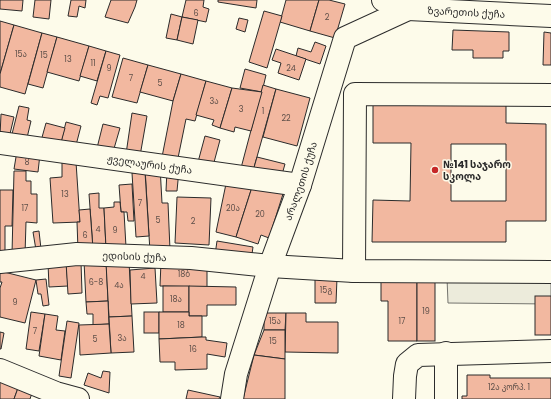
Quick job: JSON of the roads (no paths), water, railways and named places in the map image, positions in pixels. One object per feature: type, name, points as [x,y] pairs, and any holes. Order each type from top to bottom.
[{"type":"street","name":"ზვარეთის ქუჩა","points":[[383,0],[409,5],[551,16]]},
{"type":"street","name":"არალეთის ქუჩა","points":[[232,399],[236,374],[270,266],[300,185],[345,38],[409,5]]},
{"type":"street","points":[[354,271],[355,94],[551,94]]},
{"type":"street","name":"ჟველაურის ქუჩა","points":[[0,143],[300,185]]},
{"type":"street","name":"ედისის ქუჩა","points":[[0,262],[77,254],[191,258],[270,266],[354,271],[551,272]]},
{"type":"street","points":[[404,399],[407,364],[418,355],[551,351]]},
{"type":"street","points":[[446,353],[446,399]]},
{"type":"street","points":[[0,370],[56,393],[78,399]]},
{"type":"place","name":"№141 საჯარო სკოლა","points":[[435,170]]}]
